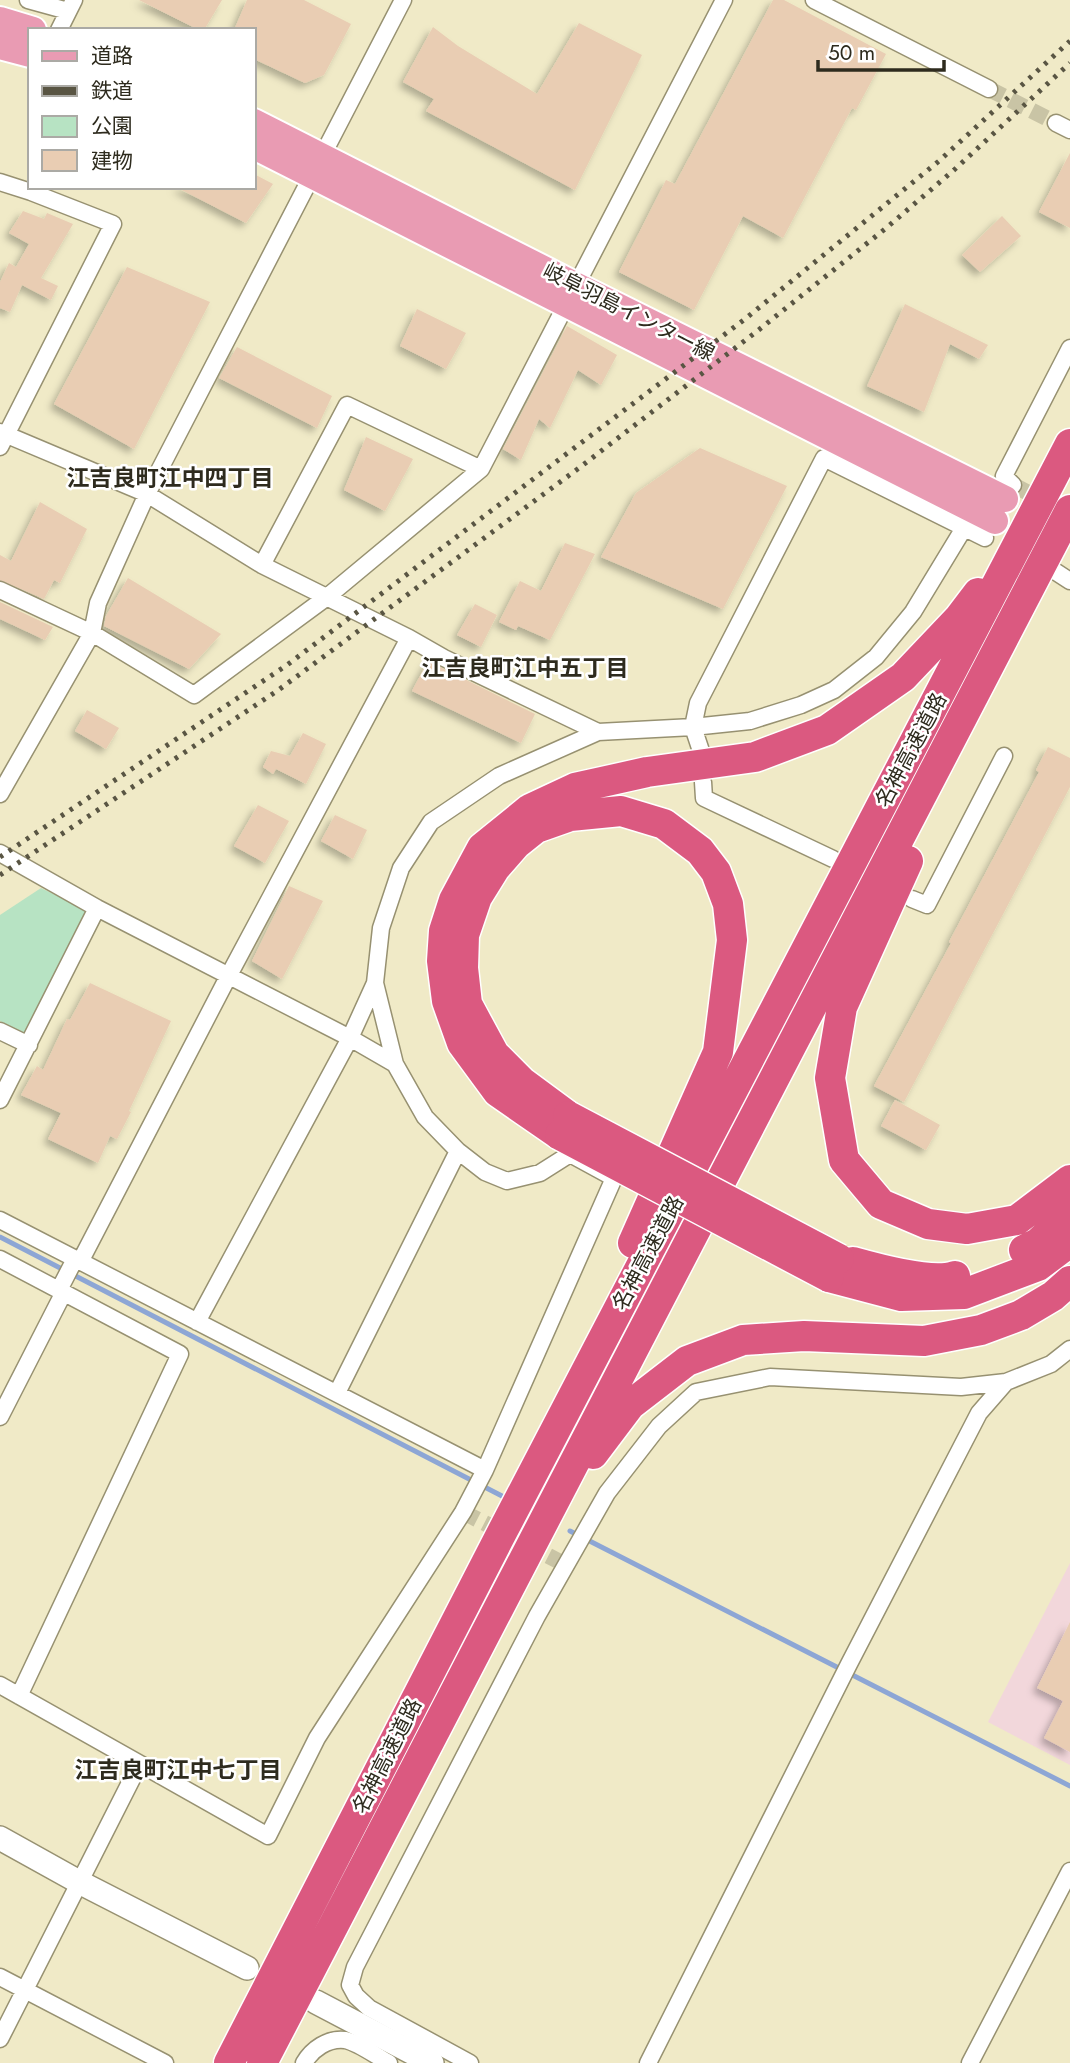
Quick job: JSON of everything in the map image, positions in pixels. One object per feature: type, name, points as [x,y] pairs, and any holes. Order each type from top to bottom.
[{"type":"highway","name":"名神高速道路","points":[[229,2063],[1070,444]]},
{"type":"highway","name":"名神高速道路","points":[[262,2063],[545,1516],[1057,561],[1070,510]]},
{"type":"highway","points":[[1028,525],[959,618],[903,677],[827,730],[755,757],[647,772],[575,788],[530,809],[482,848],[454,900],[444,931],[442,961],[447,1001],[462,1043],[498,1092],[834,1268],[901,1296],[964,1294],[1038,1266],[1070,1242]]},
{"type":"highway","points":[[1057,561],[842,1007],[830,1078],[844,1160],[881,1204],[916,1219],[928,1224],[967,1229],[1017,1220],[1070,1180]]},
{"type":"highway","points":[[505,1528],[718,1052],[732,940],[728,904],[716,872],[700,851],[664,824],[621,811],[570,816],[536,828],[516,844],[495,868],[477,897],[464,935],[463,968],[467,1004],[494,1054],[564,1126]]},
{"type":"highway","points":[[834,1268],[946,1279],[999,1262],[1038,1243],[1070,1213]]},
{"type":"highway","points":[[545,1516],[630,1405],[687,1361],[743,1340],[804,1336],[924,1340],[981,1330],[1021,1315],[1054,1296],[1070,1281]]},
{"type":"main road","points":[[0,20],[28,28]]},
{"type":"main road","points":[[0,46],[28,53]]},
{"type":"main road","name":"岐阜羽島インター線","points":[[256,123],[317,166],[999,511]]},
{"type":"main road","name":"岐阜羽島インター線","points":[[256,147],[317,166]]},
{"type":"main road","name":"岐阜羽島インター線","points":[[570,295],[841,454],[999,511]]},
{"type":"street","points":[[28,0],[71,6],[60,28]]},
{"type":"street","points":[[0,794],[92,632],[98,603],[147,494],[403,0]]},
{"type":"street","points":[[0,590],[92,632],[194,695],[327,597],[481,469],[724,0]]},
{"type":"street","points":[[814,0],[989,89]]},
{"type":"street","points":[[0,183],[32,192],[113,224],[2,438],[147,494],[262,565],[597,732]]},
{"type":"street","points":[[197,1322],[350,1038],[375,983],[381,928],[401,868],[431,822],[499,776],[597,732],[694,727],[750,720],[801,705],[834,690],[876,657],[913,612],[964,528],[999,511],[1004,477],[1070,348]]},
{"type":"street","points":[[262,565],[347,405],[481,469]]},
{"type":"street","points":[[702,754],[694,727],[698,704],[824,458],[841,454],[964,528]]},
{"type":"street","points":[[1057,561],[1070,582]]},
{"type":"street","points":[[0,1418],[76,1261],[409,638]]},
{"type":"street","points":[[912,899],[927,905],[1004,756]]},
{"type":"street","points":[[703,782],[704,798],[833,859]]},
{"type":"street","points":[[0,853],[97,908],[350,1038],[395,1064]]},
{"type":"street","points":[[0,1100],[97,908]]},
{"type":"street","points":[[0,1685],[268,1836],[317,1738],[473,1493],[614,1178],[570,1154],[540,1173],[507,1181],[485,1172],[458,1151],[425,1117],[395,1064],[375,983]]},
{"type":"street","points":[[0,1031],[29,1045]]},
{"type":"street","points":[[337,1393],[458,1151]]},
{"type":"street","points":[[0,1220],[337,1393],[484,1472]]},
{"type":"street","points":[[0,1259],[62,1289],[180,1354],[19,1696]]},
{"type":"street","points":[[470,2063],[369,2008],[356,1996],[350,1985],[355,1967],[537,1616],[607,1493],[659,1426],[696,1392],[771,1377],[961,1387],[1006,1382],[1051,1364],[1070,1349]]},
{"type":"street","points":[[648,2063],[979,1413],[1006,1382]]},
{"type":"street","points":[[0,2039],[139,1765]]},
{"type":"street","points":[[0,1838],[79,1882],[247,1968]]},
{"type":"street","points":[[970,2063],[1070,1871]]},
{"type":"street","points":[[0,1977],[165,2063]]},
{"type":"street","points":[[316,2002],[432,2063]]},
{"type":"street","points":[[304,2063],[309,2054],[325,2042],[345,2040],[389,2063]]},
{"type":"shaded area","points":[[1070,1563],[1070,1765],[988,1722]]},
{"type":"green space","points":[[41,888],[87,910],[25,1033],[0,1021],[0,915]]},
{"type":"building","points":[[139,0],[222,0],[205,28],[195,28]]},
{"type":"building","points":[[247,0],[304,0],[351,24],[324,75],[305,83],[256,60],[256,28],[235,28]]},
{"type":"building","points":[[773,0],[784,0],[886,54],[856,110],[852,108],[783,238],[743,216],[694,310],[619,272],[666,180],[675,184]]},
{"type":"building","points":[[579,23],[642,55],[575,190],[426,111],[434,99],[403,82],[433,27],[458,46],[537,94]]},
{"type":"building","points":[[1070,153],[1070,228],[1039,212]]},
{"type":"building","points":[[256,175],[273,184],[246,223],[180,189],[256,189]]},
{"type":"building","points":[[23,211],[44,219],[47,213],[73,224],[41,278],[58,286],[51,300],[22,285],[10,312],[0,308],[0,282],[9,263],[16,267],[29,244],[9,233]]},
{"type":"building","points":[[1002,216],[1021,236],[980,272],[962,255]]},
{"type":"building","points":[[127,267],[210,302],[134,449],[54,404]]},
{"type":"building","points":[[905,304],[988,345],[979,359],[950,344],[924,412],[867,386]]},
{"type":"building","points":[[417,309],[466,333],[446,369],[400,346]]},
{"type":"building","points":[[567,326],[617,355],[601,385],[578,370],[550,428],[539,419],[521,460],[503,449]]},
{"type":"building","points":[[237,347],[332,396],[317,428],[219,378]]},
{"type":"building","points":[[366,437],[413,459],[385,511],[344,490]]},
{"type":"building","points":[[700,448],[787,486],[723,609],[601,557],[636,493]]},
{"type":"building","points":[[40,502],[87,529],[60,583],[54,580],[44,599],[0,580],[0,555],[11,561]]},
{"type":"building","points":[[565,543],[595,554],[550,640],[518,626],[516,630],[499,622],[520,581],[541,591]]},
{"type":"building","points":[[128,578],[221,634],[189,669],[104,626],[106,616]]},
{"type":"building","points":[[0,602],[53,627],[45,640],[0,619]]},
{"type":"building","points":[[475,604],[497,615],[481,647],[457,635]]},
{"type":"building","points":[[428,661],[535,714],[521,743],[412,691]]},
{"type":"building","points":[[87,710],[119,728],[106,749],[75,731]]},
{"type":"building","points":[[303,733],[326,744],[306,784],[276,769],[273,774],[263,767],[271,751],[290,756]]},
{"type":"building","points":[[1048,747],[1070,758],[1070,787],[904,1102],[874,1086],[1039,772],[1036,770]]},
{"type":"building","points":[[258,805],[289,821],[265,863],[234,846]]},
{"type":"building","points":[[335,815],[367,830],[353,859],[321,841]]},
{"type":"building","points":[[289,886],[323,901],[282,979],[252,961]]},
{"type":"building","points":[[90,983],[171,1021],[129,1111],[131,1112],[117,1139],[110,1136],[98,1163],[48,1139],[61,1113],[21,1095],[37,1066],[43,1070],[67,1019],[70,1020]]},
{"type":"building","points":[[895,1100],[940,1125],[926,1150],[881,1126]]},
{"type":"building","points":[[1070,1622],[1070,1752],[1044,1738],[1063,1701],[1037,1688]]},
{"type":"waterway","points":[[0,1237],[502,1496]]},
{"type":"waterway","points":[[570,1531],[1070,1786]]},
{"type":"tunnel","points":[[989,89],[1056,123]]},
{"type":"tunnel","points":[[1013,485],[1070,514]]},
{"type":"tunnel","points":[[463,1512],[566,1565]]},
{"type":"railway","points":[[0,857],[287,665],[745,319],[939,161],[1070,41]]},
{"type":"railway","points":[[0,875],[277,691],[579,468],[885,229],[954,170],[1070,63]]},
{"type":"district","name":"江吉良町江中四丁目","points":[[170,478]]},
{"type":"district","name":"江吉良町江中五丁目","points":[[525,668]]},
{"type":"district","name":"江吉良町江中七丁目","points":[[178,1770]]}]
